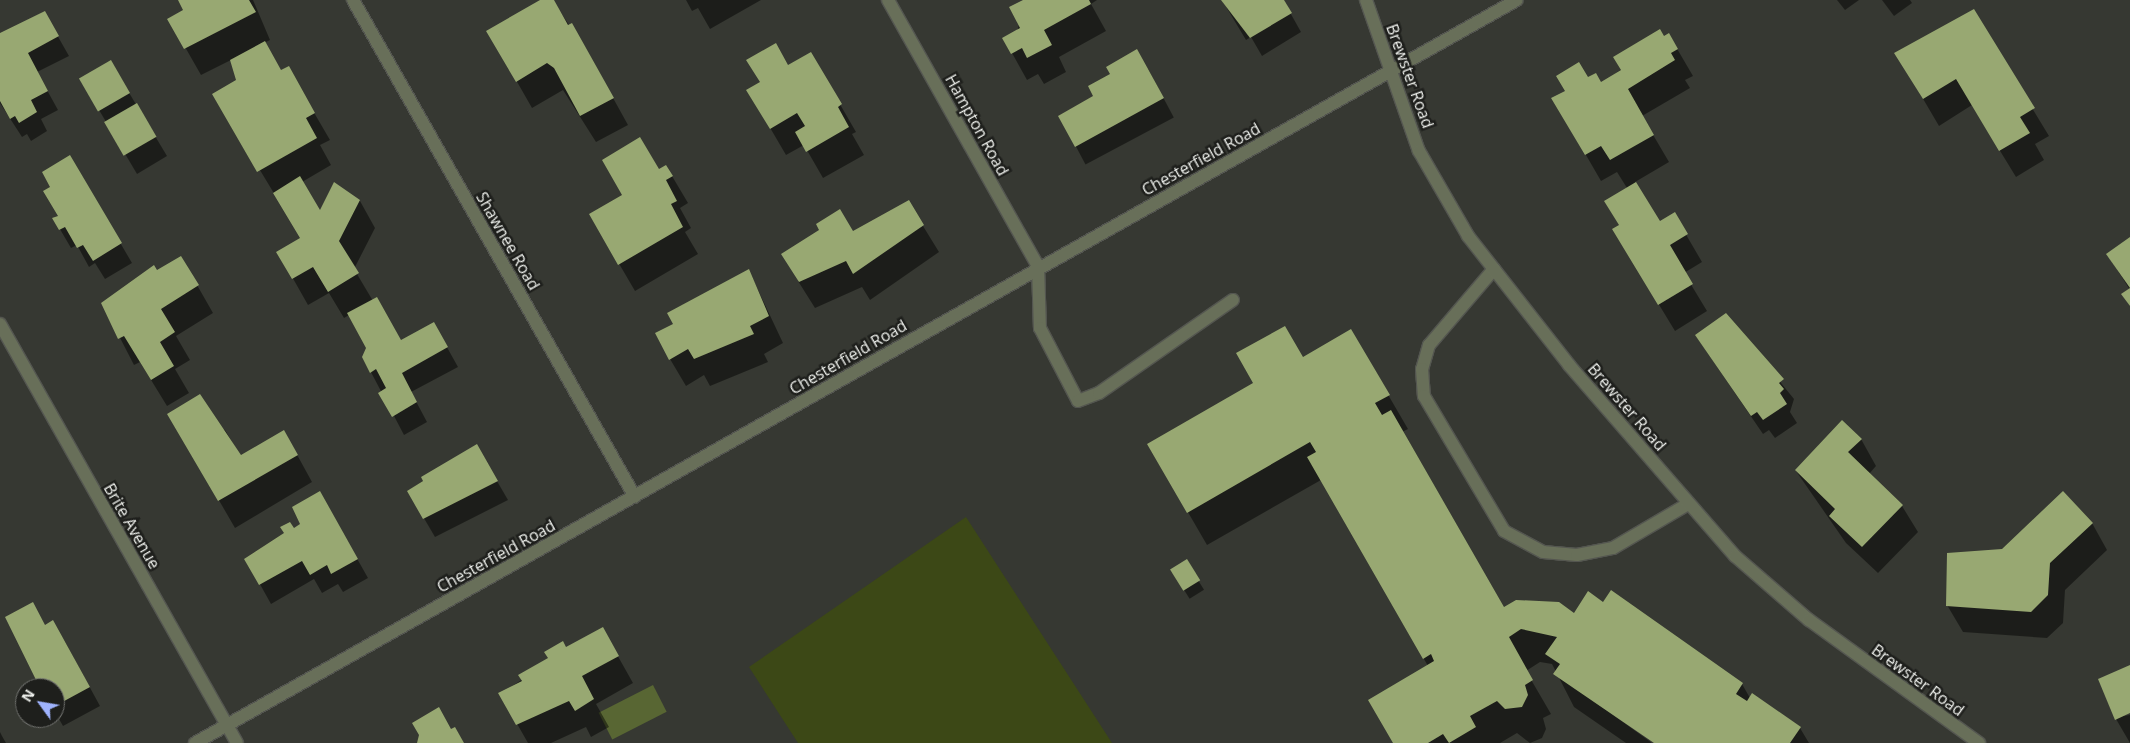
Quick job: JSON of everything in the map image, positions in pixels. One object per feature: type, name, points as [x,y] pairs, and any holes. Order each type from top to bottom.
[{"type":"street","name":"Shawnee Road","points":[[353,0],[635,497]]},
{"type":"street","name":"Hampton Road","points":[[888,0],[1038,266]]},
{"type":"street","name":"Brewster Road","points":[[1366,0],[1389,71],[1419,150],[1468,236],[1494,269],[1688,504],[1735,556],[1809,620],[1979,743]]},
{"type":"street","name":"Chesterfield Road","points":[[195,743],[635,497],[1038,266],[1517,0]]},
{"type":"street","points":[[1038,266],[1040,328],[1078,401],[1099,393],[1233,300]]},
{"type":"street","points":[[1494,269],[1429,345],[1422,369],[1424,396],[1504,531],[1543,552],[1577,555],[1613,548],[1688,504]]},
{"type":"street","name":"Brite Avenue","points":[[0,324],[237,743]]},
{"type":"shaded area","points":[[966,517],[1112,743],[798,743],[749,667]]},
{"type":"shaded area","points":[[653,685],[667,712],[612,739],[599,713]]},
{"type":"building","points":[[178,0],[249,0],[256,12],[184,49],[167,19],[183,10]]},
{"type":"building","points":[[540,0],[554,0],[568,25],[572,23],[614,98],[580,116],[554,68],[547,63],[516,82],[486,31]]},
{"type":"building","points":[[1023,0],[1089,0],[1091,4],[1044,30],[1052,45],[1027,58],[1022,48],[1011,54],[1002,38],[1020,28],[1009,7]]},
{"type":"building","points":[[1221,0],[1284,0],[1292,13],[1250,38]]},
{"type":"building","points":[[1974,9],[2035,108],[2020,117],[2030,133],[1999,151],[1956,79],[1923,99],[1894,53]]},
{"type":"building","points":[[45,11],[59,36],[28,53],[48,91],[31,100],[37,112],[19,123],[15,116],[10,119],[0,101],[0,33]]},
{"type":"building","points":[[1660,29],[1664,36],[1669,33],[1678,49],[1671,53],[1675,60],[1628,89],[1654,135],[1610,160],[1601,146],[1585,155],[1551,98],[1565,91],[1556,76],[1579,62],[1588,77],[1596,73],[1601,82],[1621,70],[1613,57]]},
{"type":"building","points":[[265,41],[281,70],[289,66],[315,113],[306,118],[317,138],[257,172],[212,94],[236,80],[230,60]]},
{"type":"building","points":[[776,43],[788,65],[811,52],[842,104],[838,107],[849,127],[806,152],[795,132],[805,126],[797,113],[770,129],[746,90],[760,82],[746,60]]},
{"type":"building","points":[[1137,49],[1164,98],[1075,147],[1058,116],[1093,96],[1088,86],[1110,74],[1106,67]]},
{"type":"building","points":[[111,60],[130,93],[98,111],[79,78]]},
{"type":"building","points":[[137,103],[156,137],[124,156],[104,122]]},
{"type":"building","points":[[640,137],[659,169],[666,165],[673,176],[666,180],[677,201],[671,204],[683,227],[618,265],[589,214],[622,195],[602,160]]},
{"type":"building","points":[[70,155],[122,243],[93,261],[83,245],[77,248],[65,227],[59,230],[52,218],[58,216],[43,191],[50,187],[42,172]]},
{"type":"building","points":[[300,176],[320,210],[334,182],[360,200],[339,241],[359,273],[328,292],[313,267],[292,279],[276,252],[300,238],[273,193]]},
{"type":"building","points":[[1636,182],[1660,221],[1675,212],[1688,234],[1670,245],[1693,284],[1658,305],[1612,229],[1619,225],[1604,201]]},
{"type":"building","points":[[909,200],[924,225],[853,274],[846,261],[799,282],[781,254],[819,230],[816,224],[840,209],[853,231]]},
{"type":"building","points":[[2130,237],[2130,288],[2106,254]]},
{"type":"building","points":[[181,256],[199,285],[161,309],[175,332],[160,342],[174,366],[151,380],[124,336],[118,339],[101,303],[154,265],[157,270]]},
{"type":"building","points":[[749,269],[769,316],[750,326],[754,334],[694,359],[688,349],[669,360],[655,333],[673,324],[667,313]]},
{"type":"building","points":[[2130,288],[2130,306],[2121,294]]},
{"type":"building","points":[[377,297],[401,340],[434,322],[448,347],[402,373],[417,402],[392,417],[378,393],[386,388],[376,369],[370,373],[362,357],[366,348],[347,313]]},
{"type":"building","points":[[1726,313],[1784,379],[1779,383],[1784,389],[1780,393],[1787,404],[1763,420],[1757,412],[1751,416],[1695,335]]},
{"type":"building","points":[[1285,326],[1303,357],[1351,329],[1390,395],[1375,403],[1382,415],[1391,410],[1504,607],[1516,600],[1559,602],[1574,613],[1588,591],[1603,602],[1611,590],[1743,683],[1736,694],[1747,701],[1752,693],[1801,727],[1790,743],[1654,743],[1553,674],[1560,664],[1545,654],[1557,637],[1521,629],[1509,637],[1533,680],[1525,685],[1528,695],[1522,707],[1505,709],[1497,701],[1470,716],[1476,727],[1449,743],[1443,734],[1428,743],[1393,743],[1368,700],[1434,661],[1431,654],[1423,659],[1307,457],[1316,452],[1310,442],[1187,513],[1147,444],[1253,383],[1236,353]]},
{"type":"building","points":[[200,394],[241,455],[284,430],[298,455],[218,501],[167,414]]},
{"type":"building","points":[[1842,420],[1862,439],[1848,452],[1903,505],[1862,547],[1829,516],[1835,509],[1795,470]]},
{"type":"building","points":[[477,444],[498,481],[423,519],[407,491],[423,481],[421,477]]},
{"type":"building","points":[[320,491],[358,559],[331,574],[327,565],[310,575],[302,561],[259,585],[244,559],[284,533],[280,527],[290,522],[294,528],[300,524],[292,507]]},
{"type":"building","points":[[2063,491],[2093,523],[2050,563],[2048,595],[2031,612],[1946,606],[1947,553],[2002,549]]},
{"type":"building","points":[[1187,559],[1200,580],[1183,591],[1170,570]]},
{"type":"building","points":[[33,602],[45,625],[53,620],[90,687],[65,701],[65,678],[35,678],[5,617]]},
{"type":"building","points":[[603,627],[619,656],[582,676],[594,699],[575,711],[569,701],[516,725],[498,693],[522,681],[518,675],[548,658],[544,652],[563,641],[566,647]]},
{"type":"building","points":[[2130,665],[2130,713],[2115,720],[2098,679]]},
{"type":"building","points":[[439,707],[451,729],[455,727],[464,743],[417,743],[419,735],[412,723]]}]
